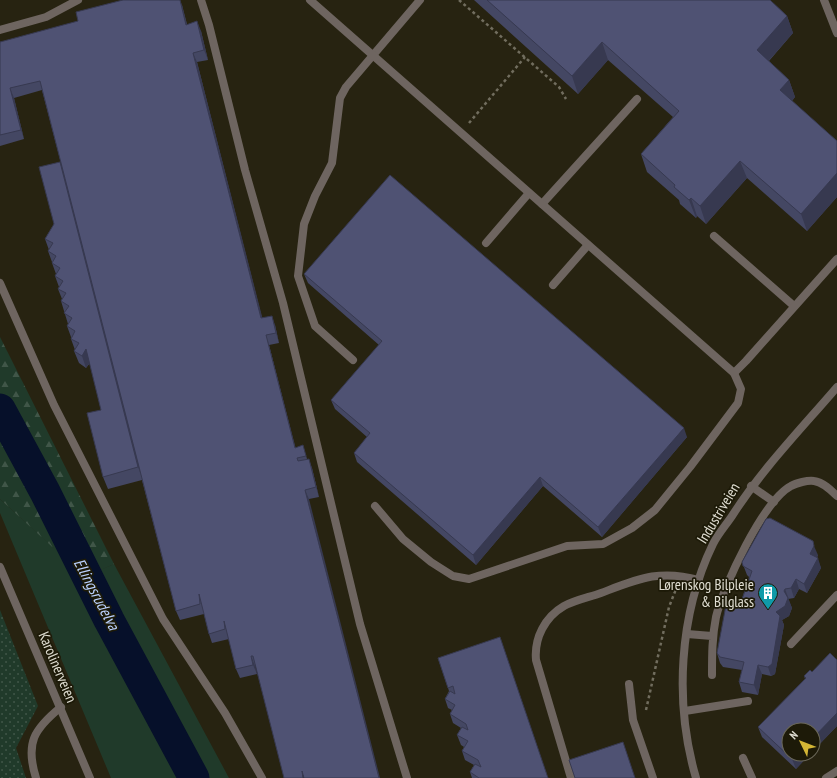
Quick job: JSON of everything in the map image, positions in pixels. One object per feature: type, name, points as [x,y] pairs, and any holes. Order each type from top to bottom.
[{"type":"street","points":[[0,30],[46,17],[78,0]]},
{"type":"street","points":[[201,0],[218,59],[244,170],[283,303],[360,624],[407,778]]},
{"type":"street","points":[[310,0],[734,373],[741,389],[738,403],[690,467],[655,510],[632,528],[603,544],[567,546],[469,579],[453,576],[432,562],[403,539],[375,506]]},
{"type":"street","points":[[353,360],[315,326],[298,276],[304,224],[315,196],[332,164],[340,98],[346,87],[420,0]]},
{"type":"street","points":[[824,0],[837,33]]},
{"type":"street","points":[[542,204],[637,98]]},
{"type":"street","points":[[486,243],[529,193]]},
{"type":"street","points":[[714,236],[794,306]]},
{"type":"street","points":[[553,285],[588,245]]},
{"type":"street","points":[[734,373],[746,362],[837,259]]},
{"type":"street","points":[[0,282],[54,405],[163,619],[225,713],[262,778]]},
{"type":"street","name":"Industriveien","points":[[696,778],[688,740],[683,686],[687,634],[699,580],[714,543],[751,486],[837,387]]},
{"type":"street","points":[[712,675],[712,636],[717,615],[730,580],[750,538],[774,502],[790,486],[814,481],[824,484],[837,496]]},
{"type":"street","points":[[751,486],[774,502]]},
{"type":"street","name":"Karolinerveien","points":[[0,567],[61,706],[90,778]]},
{"type":"street","points":[[571,778],[536,660],[535,647],[539,633],[549,619],[564,606],[647,576],[683,576],[699,580]]},
{"type":"street","points":[[791,644],[837,595]]},
{"type":"street","points":[[687,634],[712,636]]},
{"type":"street","points":[[629,684],[633,720],[653,778]]},
{"type":"street","points":[[685,711],[748,701]]},
{"type":"street","points":[[36,778],[30,761],[31,745],[36,733],[47,718],[61,706]]},
{"type":"street","points":[[743,758],[752,778]]},
{"type":"street","points":[[826,778],[837,771]]},
{"type":"path","points":[[459,0],[560,87],[566,99]]},
{"type":"path","points":[[461,132],[525,57]]},
{"type":"path","points":[[645,711],[669,606],[683,576]]},
{"type":"green space","points":[[0,337],[114,564],[85,577],[0,499]]},
{"type":"green space","points":[[0,499],[85,576],[114,564],[229,778],[111,778],[0,513]]},
{"type":"green space","points":[[0,610],[38,706],[16,748],[26,778],[0,778]]},
{"type":"building","points":[[123,0],[180,0],[186,25],[197,21],[204,50],[193,53],[261,318],[272,316],[276,333],[266,335],[295,448],[303,445],[306,456],[297,458],[298,461],[309,459],[316,487],[305,490],[379,778],[304,778],[302,771],[303,778],[284,778],[253,656],[251,656],[253,665],[236,669],[224,621],[225,629],[209,634],[199,594],[200,604],[176,611],[40,81],[10,88],[21,130],[0,135],[0,42],[78,21],[76,12]]},
{"type":"building","points":[[487,0],[770,0],[787,16],[757,50],[789,80],[780,90],[837,141],[837,173],[801,214],[740,161],[700,206],[691,198],[689,200],[674,187],[675,185],[641,154],[679,111],[602,42],[572,76]]},
{"type":"building","points":[[60,162],[138,467],[103,477],[87,413],[101,410],[86,349],[82,356],[74,351],[79,343],[71,339],[75,331],[67,326],[72,318],[64,313],[69,306],[61,301],[66,293],[58,289],[63,281],[55,276],[60,268],[52,263],[56,256],[48,251],[53,243],[45,239],[54,224],[39,167]]},
{"type":"building","points":[[390,175],[684,428],[598,527],[540,477],[473,555],[354,453],[370,433],[331,400],[382,341],[304,274]]},
{"type":"building","name":"Lørenskog Bilpleie & Bilglass","points":[[770,518],[813,541],[814,546],[810,554],[818,558],[804,584],[796,579],[791,588],[785,589],[784,591],[788,598],[785,606],[776,612],[780,616],[772,664],[768,667],[758,665],[754,685],[739,682],[744,662],[720,657],[717,653],[726,605],[730,603],[740,605],[752,571],[743,566],[742,562],[766,519]]},
{"type":"building","points":[[500,637],[548,778],[479,778],[470,772],[475,764],[481,767],[478,760],[462,751],[468,741],[457,735],[462,727],[468,730],[466,724],[450,714],[455,705],[445,699],[450,691],[455,694],[453,686],[448,688],[438,658]]},
{"type":"building","points":[[830,653],[837,660],[837,713],[821,730],[821,722],[781,722],[781,749],[758,727],[806,678],[804,676],[810,670],[812,672]]},
{"type":"building","points":[[623,742],[635,778],[575,778],[569,760]]},
{"type":"waterway","name":"Ellingsrudelva","points":[[0,409],[45,492],[109,620],[194,778]]},
{"type":"place","name":"Lørenskog Bilpleie & Bilglass","points":[[768,610]]}]
